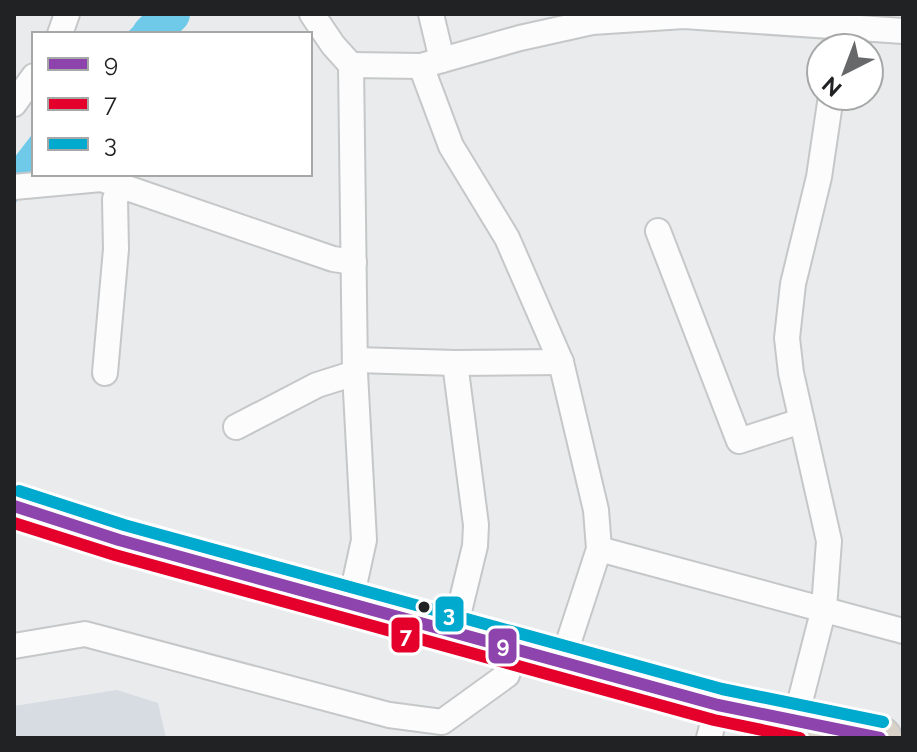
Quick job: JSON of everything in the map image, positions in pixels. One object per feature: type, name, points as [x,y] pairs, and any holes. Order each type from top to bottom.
[{"type":"highway","points":[[14,506],[119,540],[562,662],[713,722],[795,721],[880,738]]},
{"type":"street","points":[[312,14],[351,65],[356,366],[364,540],[350,604]]},
{"type":"street","points":[[431,14],[431,63],[451,146],[507,238],[561,362],[596,510],[599,549],[562,662]]},
{"type":"street","points":[[351,65],[431,63],[592,22],[684,16],[841,30],[903,31]]},
{"type":"street","points":[[14,104],[32,80]]},
{"type":"street","points":[[795,721],[824,608],[829,541],[801,421],[787,338],[793,284],[819,177],[829,112]]},
{"type":"street","points":[[14,187],[101,179],[137,184],[333,259],[354,262]]},
{"type":"street","points":[[105,373],[116,249],[115,199],[137,184]]},
{"type":"street","points":[[658,231],[739,441],[801,421]]},
{"type":"street","points":[[236,427],[356,366],[561,362]]},
{"type":"street","points":[[454,632],[475,546],[476,525],[455,363]]},
{"type":"street","points":[[599,549],[903,631]]},
{"type":"street","points":[[14,646],[85,634],[389,715],[442,722],[507,675],[513,649]]},
{"type":"path","points":[[626,698],[634,668]]},
{"type":"shaded area","points":[[117,690],[158,703],[166,738],[14,738],[14,706]]},
{"type":"water","points":[[146,14],[168,14],[146,32],[128,32]]},
{"type":"water","points":[[32,135],[32,176],[14,206],[14,158]]},
{"type":"waterway","points":[[153,32],[171,14]]},
{"type":"transit line","name":"3","points":[[19,491],[124,525],[722,689],[883,722]]},
{"type":"transit line","name":"9","points":[[14,506],[119,540],[718,705],[880,738]]},
{"type":"transit line","name":"7","points":[[14,523],[115,555],[714,720],[800,738]]}]
